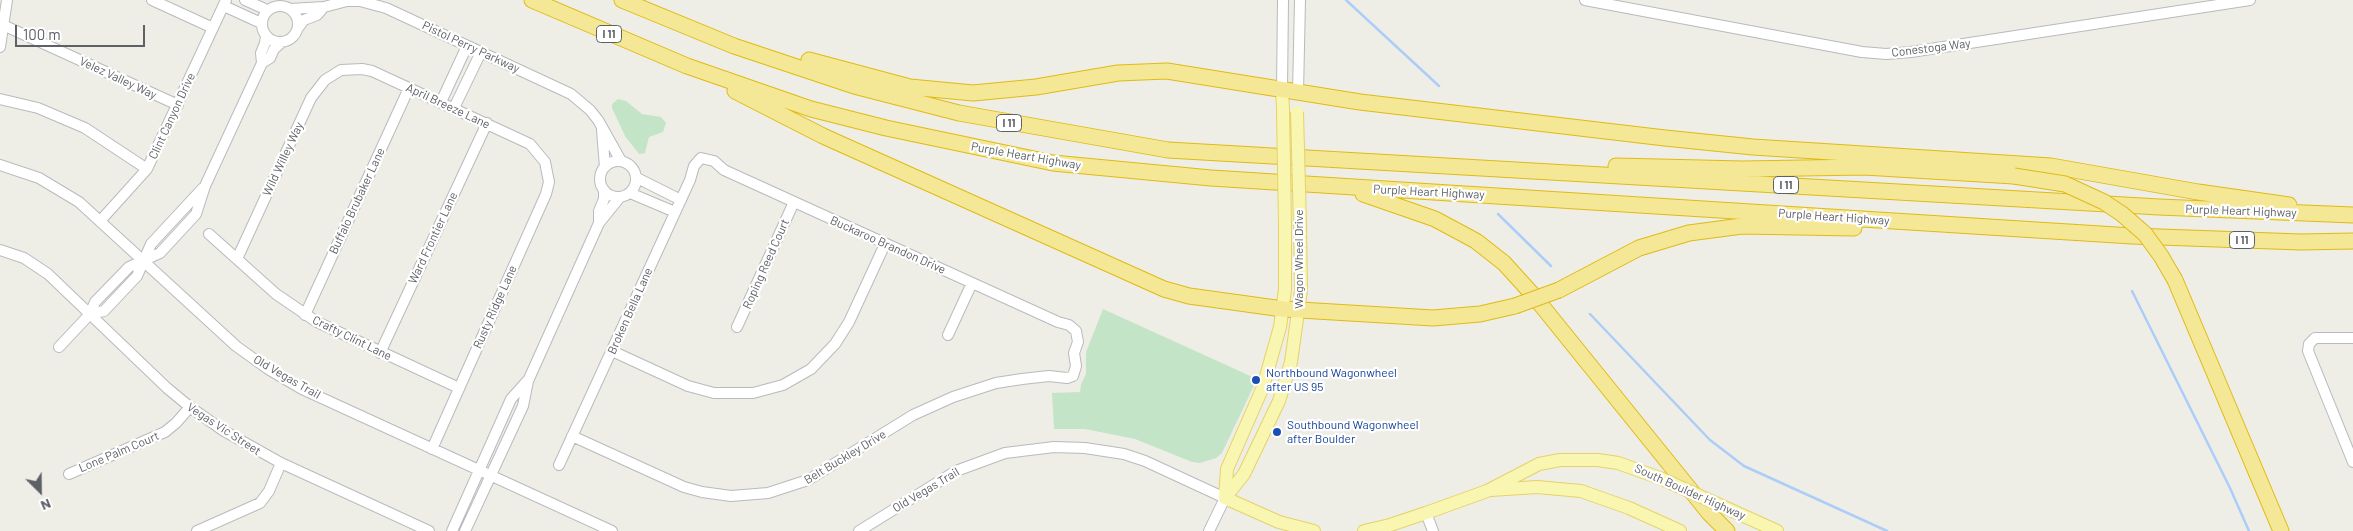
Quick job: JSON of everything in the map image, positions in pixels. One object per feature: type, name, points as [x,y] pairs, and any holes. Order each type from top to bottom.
[{"type":"highway","name":"Purple Heart Highway","points":[[532,0],[687,66],[812,109],[886,128],[1006,154],[1053,162],[1138,172],[1343,187],[2132,236],[2300,242],[2353,241]]},
{"type":"highway","name":"Purple Heart Highway","points":[[622,0],[734,46],[854,86],[959,113],[1168,150],[2158,208],[2353,215]]},
{"type":"highway","points":[[630,0],[826,66],[910,87],[974,93],[1036,87],[1118,73],[1168,71],[1360,102],[1704,142],[2051,166],[2198,192],[2295,206],[2353,210]]},
{"type":"highway","points":[[687,66],[824,136],[1140,280],[1189,296],[1282,309],[1434,318],[1480,314],[1514,306],[1558,290],[1639,248],[1689,233],[1719,228],[1768,225],[2132,236]]},
{"type":"highway","points":[[1414,163],[1743,169],[1864,167],[2014,176],[2065,184],[2104,202],[2122,214],[2144,234],[2161,256],[2175,280],[2281,531]]},
{"type":"highway","points":[[1343,187],[1435,219],[1476,241],[1504,263],[1533,295],[1691,492],[1727,531]]},
{"type":"main road","name":"Wagon Wheel Drive","points":[[1224,498],[1227,469],[1271,366],[1285,290],[1282,90]]},
{"type":"main road","name":"Wagon Wheel Drive","points":[[1224,498],[1244,474],[1279,400],[1291,362],[1299,310],[1298,93]]},
{"type":"main road","name":"South Boulder Highway","points":[[1364,531],[1390,526],[1487,491],[1539,464],[1560,460],[1598,460],[1618,463],[1660,478],[1777,531]]},
{"type":"main road","name":"South Boulder Highway","points":[[1487,491],[1537,487],[1581,491],[1622,505],[1680,531]]},
{"type":"main road","points":[[1224,498],[1279,522],[1314,531]]},
{"type":"street","points":[[0,47],[8,0]]},
{"type":"street","points":[[152,0],[213,28]]},
{"type":"street","points":[[245,0],[267,10],[280,6],[290,9],[297,18],[298,28],[294,36],[282,42],[270,58],[262,63]]},
{"type":"street","points":[[1282,90],[1283,0]]},
{"type":"street","points":[[1298,93],[1300,0]]},
{"type":"street","name":"Conestoga Way","points":[[1585,0],[1835,47],[1886,54],[1911,52],[2250,0]]},
{"type":"street","name":"Pistol Perry Parkway","points":[[290,9],[324,7],[347,1],[369,3],[386,8],[571,94],[590,110],[621,161]]},
{"type":"street","points":[[60,347],[90,314],[94,302],[129,267],[160,252],[196,214],[205,186],[262,63],[261,53],[265,44],[266,36],[261,23],[225,3]]},
{"type":"street","name":"Clint Canyon Drive","points":[[101,220],[147,170],[225,3]]},
{"type":"street","name":"Pistol Perry Parkway","points":[[298,28],[304,20],[317,15],[324,7]]},
{"type":"street","points":[[261,23],[267,10]]},
{"type":"street","name":"Velez Valley Way","points":[[3,25],[178,105]]},
{"type":"street","points":[[266,36],[272,41],[282,42]]},
{"type":"street","points":[[441,102],[467,46]]},
{"type":"street","points":[[454,108],[481,52]]},
{"type":"street","name":"April Breeze Lane","points":[[342,70],[362,69],[372,71],[441,102],[530,144],[545,162]]},
{"type":"street","name":"Wild Willey Way","points":[[237,259],[311,98],[325,80],[342,70]]},
{"type":"street","name":"Buffalo Brubaker Lane","points":[[305,315],[409,88]]},
{"type":"street","points":[[0,99],[38,108],[68,120],[110,143],[147,170]]},
{"type":"street","name":"Ward Frontier Lane","points":[[380,353],[486,123]]},
{"type":"street","name":"Pistol Perry Parkway","points":[[602,130],[605,167]]},
{"type":"street","name":"Broken Bella Lane","points":[[559,465],[681,200],[694,166],[701,158]]},
{"type":"street","name":"Buckaroo Brandon Drive","points":[[701,158],[714,161],[724,170],[1058,322],[1069,325],[1076,330]]},
{"type":"street","points":[[466,531],[523,406],[528,380],[600,222],[636,184],[637,178],[633,167],[621,161],[612,161],[605,167],[600,180],[604,190],[604,199],[599,211],[600,222]]},
{"type":"street","name":"Rusty Ridge Lane","points":[[432,449],[546,194],[549,182],[545,162]]},
{"type":"street","name":"Old Vegas Trail","points":[[0,166],[39,178],[79,202],[101,220],[236,346],[268,369],[302,389],[612,531]]},
{"type":"street","points":[[637,178],[681,200]]},
{"type":"street","points":[[604,190],[612,196],[625,195],[675,212]]},
{"type":"street","name":"Roping Reed Court","points":[[737,327],[794,202]]},
{"type":"street","name":"Crafty Clint Lane","points":[[209,234],[276,294],[305,315],[334,332],[458,388]]},
{"type":"street","points":[[612,351],[688,386],[714,393],[753,393],[782,385],[811,369],[835,344],[849,322],[885,244]]},
{"type":"street","name":"Vegas Vic Street","points":[[0,250],[24,258],[37,266],[190,408],[238,440],[408,527],[428,531]]},
{"type":"street","points":[[948,335],[972,283]]},
{"type":"street","name":"Belt Buckley Drive","points":[[572,436],[684,487],[702,492],[731,496],[768,493],[808,480],[913,415],[952,397],[996,383],[1049,376],[1067,378],[1073,376],[1076,366],[1074,353],[1078,342],[1076,330]]},
{"type":"street","points":[[2353,338],[2327,336],[2315,338],[2309,344],[2308,351],[2312,364],[2348,439],[2353,462]]},
{"type":"street","points":[[452,531],[511,399],[528,380]]},
{"type":"street","name":"Lone Palm Court","points":[[69,474],[166,432],[190,408]]},
{"type":"street","name":"Old Vegas Trail","points":[[859,531],[956,471],[1004,453],[1027,449],[1085,448],[1124,454],[1145,461],[1224,498]]},
{"type":"street","points":[[197,531],[260,503],[269,491],[281,463]]},
{"type":"street","name":"Wagon Wheel Drive","points":[[1209,531],[1224,498]]},
{"type":"street","points":[[1426,513],[1433,531]]},
{"type":"green space","points":[[618,99],[626,101],[642,114],[661,117],[666,123],[663,132],[649,137],[645,153],[639,154],[625,136],[612,108],[612,104]]},
{"type":"green space","points":[[1103,309],[1257,379],[1222,453],[1216,458],[1200,463],[1192,462],[1135,439],[1085,429],[1054,429],[1052,393],[1080,392],[1081,384],[1086,374],[1086,352]]},
{"type":"waterway","points":[[1346,0],[1439,86]]},
{"type":"waterway","points":[[1498,214],[1551,266]]},
{"type":"waterway","points":[[2132,291],[2230,488],[2249,531]]},
{"type":"waterway","points":[[1590,314],[1710,440],[1744,466],[1887,531]]},
{"type":"place","name":"Northbound Wagonwheel after US 95","points":[[1256,380]]},
{"type":"place","name":"Southbound Wagonwheel after Boulder","points":[[1277,432]]}]
